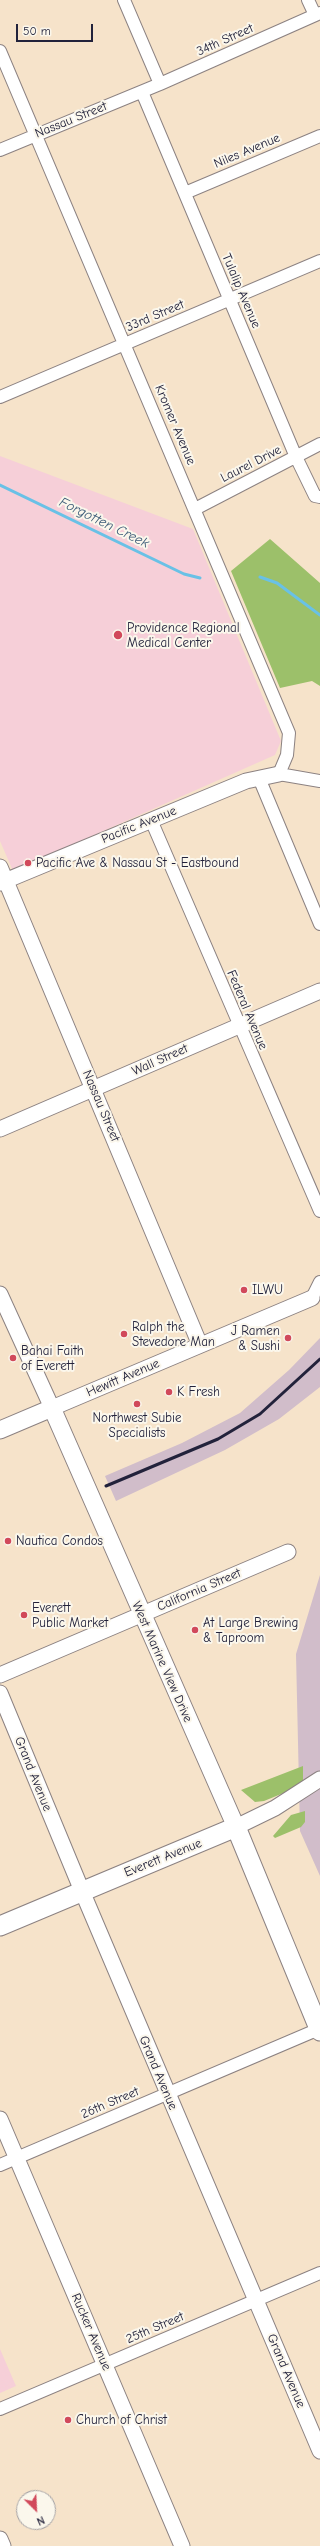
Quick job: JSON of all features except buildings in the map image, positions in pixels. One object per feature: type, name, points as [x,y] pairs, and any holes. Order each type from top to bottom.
[{"type":"main road","name":"Hewitt Avenue","points":[[0,1430],[52,1408]]},
{"type":"main road","name":"West Marine View Drive","points":[[52,1408],[141,1615],[236,1827],[320,2030]]},
{"type":"main road","name":"Everett Avenue","points":[[0,1926],[236,1827]]},
{"type":"street","points":[[124,0],[160,84]]},
{"type":"street","points":[[308,0],[317,14]]},
{"type":"street","name":"34th Street","points":[[142,92],[317,14]]},
{"type":"street","name":"Kromer Avenue","points":[[0,51],[126,344],[289,733],[287,755],[279,774]]},
{"type":"street","name":"Nassau Street","points":[[0,150],[35,134],[142,92]]},
{"type":"street","name":"Tulalip Avenue","points":[[142,92],[296,457],[315,496],[320,497]]},
{"type":"street","name":"Niles Avenue","points":[[185,193],[320,136]]},
{"type":"street","name":"33rd Street","points":[[0,397],[320,261]]},
{"type":"street","name":"Laurel Drive","points":[[194,509],[320,444]]},
{"type":"street","points":[[279,774],[320,781]]},
{"type":"street","name":"Pacific Avenue","points":[[2,877],[151,820],[246,781],[279,774]]},
{"type":"street","points":[[259,778],[320,924]]},
{"type":"street","name":"Federal Avenue","points":[[151,820],[238,1026],[320,1211]]},
{"type":"street","name":"Nassau Street","points":[[2,877],[94,1089],[200,1345]]},
{"type":"street","name":"Wall Street","points":[[0,1129],[320,991]]},
{"type":"street","points":[[312,1298],[320,1282]]},
{"type":"street","name":"West Marine View Drive","points":[[0,1294],[52,1408]]},
{"type":"street","name":"Hewitt Avenue","points":[[52,1408],[312,1298]]},
{"type":"street","name":"California Street","points":[[0,1675],[288,1552]]},
{"type":"street","name":"Grand Avenue","points":[[0,1693],[167,2094],[320,2451]]},
{"type":"street","name":"Everett Avenue","points":[[236,1827],[292,1799],[320,1779]]},
{"type":"street","name":"26th Street","points":[[0,2165],[320,2030]]},
{"type":"street","name":"Rucker Avenue","points":[[0,2119],[182,2546]]},
{"type":"street","name":"25th Street","points":[[0,2409],[320,2273]]},
{"type":"street","points":[[0,2539],[3,2546]]},
{"type":"shaded area","name":"Providence Regional Medical Center","points":[[0,456],[193,529],[281,741],[275,755],[13,871],[0,841]]},
{"type":"shaded area","points":[[320,1338],[320,1387],[279,1419],[225,1450],[116,1501],[105,1476],[182,1443],[240,1413],[289,1370]]},
{"type":"shaded area","points":[[320,1575],[320,1876],[300,1831],[296,1654]]},
{"type":"shaded area","points":[[0,2349],[16,2386],[0,2393]]},
{"type":"green space","points":[[270,539],[320,583],[320,686],[312,681],[280,688],[231,571]]},
{"type":"green space","points":[[303,1766],[303,1782],[296,1788],[264,1801],[255,1802],[241,1790]]},
{"type":"green space","points":[[305,1811],[305,1822],[301,1827],[275,1838],[273,1836],[291,1815]]},
{"type":"waterway","name":"Forgotten Creek","points":[[0,485],[184,574],[200,578]]},
{"type":"waterway","name":"Forgotten Creek","points":[[260,577],[277,583],[320,615]]},
{"type":"railway","points":[[106,1486],[218,1439],[260,1414],[320,1359]]},
{"type":"place","name":"Providence Regional Medical Center","points":[[118,635]]},
{"type":"place","name":"Pacific Ave & Nassau St - Eastbound","points":[[28,863]]},
{"type":"place","name":"ILWU","points":[[244,1290]]},
{"type":"place","name":"Ralph the Stevedore Man","points":[[124,1334]]},
{"type":"place","name":"J Ramen & Sushi","points":[[288,1338]]},
{"type":"place","name":"Bahai Faith of Everett","points":[[13,1358]]},
{"type":"place","name":"K Fresh","points":[[169,1392]]},
{"type":"place","name":"Northwest Subie Specialists","points":[[137,1404]]},
{"type":"place","name":"Nautica Condos","points":[[8,1541]]},
{"type":"place","name":"Everett Public Market","points":[[24,1615]]},
{"type":"place","name":"At Large Brewing & Taproom","points":[[195,1630]]},
{"type":"place","name":"Church of Christ","points":[[68,2420]]}]
